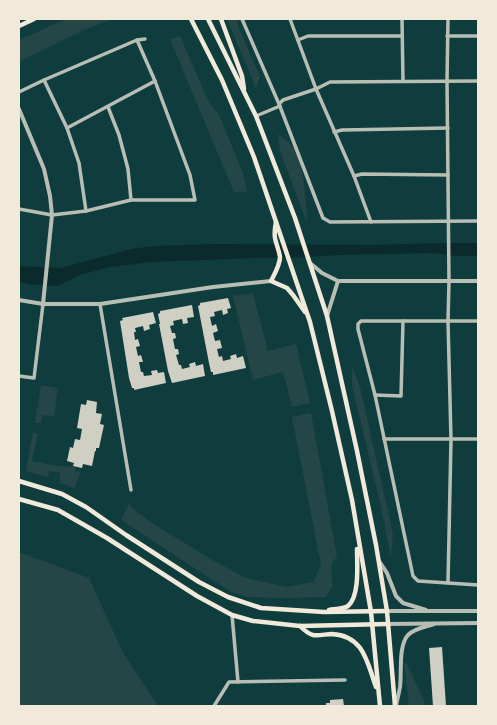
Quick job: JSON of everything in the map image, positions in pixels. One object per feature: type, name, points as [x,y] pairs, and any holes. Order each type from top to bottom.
[{"type":"main road","points":[[19,26],[34,19]]},
{"type":"main road","points":[[191,19],[222,80],[254,157],[277,221],[308,317],[332,411],[352,500],[371,612],[380,706]]},
{"type":"main road","points":[[208,19],[256,116],[295,218],[327,316],[357,451],[378,559],[387,612],[395,706]]},
{"type":"main road","points":[[221,19],[242,76],[245,94]]},
{"type":"main road","points":[[277,221],[274,230],[280,255],[279,263],[271,281],[287,288],[308,317]]},
{"type":"main road","points":[[19,481],[62,494],[86,507],[199,582],[228,597],[261,608],[324,612],[387,612]]},
{"type":"main road","points":[[19,499],[58,510],[107,538],[197,596],[232,615],[253,621],[300,626],[388,624]]},
{"type":"main road","points":[[324,612],[345,607],[348,605],[355,593],[358,539]]},
{"type":"main road","points":[[300,626],[312,635],[339,635],[351,639],[359,645],[363,652],[378,695]]},
{"type":"street","points":[[242,19],[280,105],[323,218],[330,222],[478,221]]},
{"type":"street","points":[[290,19],[316,89],[354,176],[371,222]]},
{"type":"street","points":[[402,19],[403,81]]},
{"type":"street","points":[[448,19],[448,321],[451,440],[448,583]]},
{"type":"street","points":[[298,40],[308,36],[402,36]]},
{"type":"street","points":[[448,36],[478,36]]},
{"type":"street","points":[[19,92],[137,40],[145,39]]},
{"type":"street","points":[[19,209],[52,215],[86,211],[131,200],[195,200],[190,175],[155,81],[137,40]]},
{"type":"street","points":[[44,80],[67,128],[79,164],[86,211]]},
{"type":"street","points":[[67,128],[155,81]]},
{"type":"street","points":[[256,116],[280,105],[283,100],[316,89],[330,82],[478,81]]},
{"type":"street","points":[[108,107],[119,135],[128,169],[131,200]]},
{"type":"street","points":[[19,109],[44,169],[50,196],[52,215],[34,378],[19,376]]},
{"type":"street","points":[[334,132],[342,130],[448,128]]},
{"type":"street","points":[[354,176],[362,174],[448,175]]},
{"type":"street","points":[[310,263],[322,273],[338,281],[478,281]]},
{"type":"street","points":[[19,300],[43,304],[100,304],[213,287],[271,281]]},
{"type":"street","points":[[327,316],[338,281]]},
{"type":"street","points":[[100,304],[131,490]]},
{"type":"street","points":[[478,321],[361,321],[358,324],[375,395],[413,576],[418,581],[478,585]]},
{"type":"street","points":[[375,395],[401,396],[403,321]]},
{"type":"street","points":[[384,439],[478,439]]},
{"type":"street","points":[[378,559],[387,573],[396,596],[403,603],[433,611]]},
{"type":"street","points":[[387,612],[478,611]]},
{"type":"street","points":[[232,615],[238,682]]},
{"type":"street","points":[[388,624],[478,623]]},
{"type":"street","points":[[395,706],[400,688],[402,648],[404,641],[408,635],[416,629],[434,624]]},
{"type":"street","points":[[214,706],[229,682],[345,680]]},
{"type":"shaded area","points":[[66,19],[112,19],[82,31],[19,62],[19,40]]},
{"type":"shaded area","points":[[227,19],[237,19],[238,26],[260,77],[256,88]]},
{"type":"shaded area","points":[[180,36],[207,98],[219,115],[243,173],[246,192],[234,192],[170,39]]},
{"type":"shaded area","points":[[278,134],[294,149],[301,165],[307,223],[280,151]]},
{"type":"shaded area","points":[[478,243],[478,256],[457,256],[432,253],[151,262],[110,267],[80,275],[57,286],[19,282],[19,266],[61,268],[131,249],[153,246],[216,244],[373,245]]},
{"type":"shaded area","points":[[253,293],[268,351],[296,344],[310,403],[292,407],[283,372],[253,380],[233,296]]},
{"type":"shaded area","points":[[352,366],[360,387],[393,534],[391,557],[381,507],[352,385]]},
{"type":"shaded area","points":[[41,385],[58,388],[54,416],[42,415],[41,423],[35,423]]},
{"type":"shaded area","points":[[311,413],[337,557],[332,563],[331,574],[333,586],[325,597],[246,597],[231,592],[121,520],[129,504],[152,523],[209,558],[246,578],[286,587],[313,582],[321,565],[292,417]]},
{"type":"shaded area","points":[[33,433],[38,433],[32,461],[59,466],[76,467],[75,473],[79,471],[81,472],[74,488],[60,483],[60,473],[50,471],[47,477],[26,471]]},
{"type":"shaded area","points":[[19,552],[89,578],[123,653],[158,706],[19,706]]},
{"type":"shaded area","points":[[406,662],[425,706],[409,706],[404,664]]},
{"type":"building","points":[[228,298],[231,308],[227,309],[228,313],[223,315],[222,310],[214,312],[215,316],[210,317],[212,326],[216,324],[218,331],[213,333],[215,341],[220,340],[222,348],[217,349],[219,357],[222,356],[223,361],[231,359],[230,356],[236,354],[237,358],[243,356],[246,368],[213,375],[209,363],[198,306],[200,303]]},
{"type":"building","points":[[192,305],[194,317],[187,318],[188,323],[183,324],[182,319],[173,321],[174,325],[170,326],[172,333],[175,333],[176,338],[173,339],[175,349],[178,349],[179,354],[176,355],[179,365],[181,365],[182,369],[190,367],[189,364],[195,362],[196,366],[203,364],[205,376],[172,383],[168,371],[158,314],[160,311]]},
{"type":"building","points":[[153,312],[156,323],[149,325],[150,329],[144,331],[143,326],[135,328],[135,340],[138,339],[140,346],[136,347],[138,356],[141,355],[143,362],[139,362],[141,372],[143,372],[144,376],[152,375],[151,371],[157,370],[158,373],[164,372],[166,383],[134,390],[129,378],[120,321],[123,320],[122,318]]},
{"type":"building","points":[[87,400],[97,402],[96,413],[102,414],[100,424],[104,425],[99,448],[96,448],[92,466],[83,464],[82,468],[73,466],[74,463],[67,461],[70,447],[73,448],[75,439],[80,440],[82,429],[77,428],[81,404],[86,405]]},
{"type":"building","points":[[442,647],[446,706],[433,706],[429,648]]},
{"type":"building","points":[[343,699],[344,706],[326,706],[326,703],[330,703],[330,700]]}]
